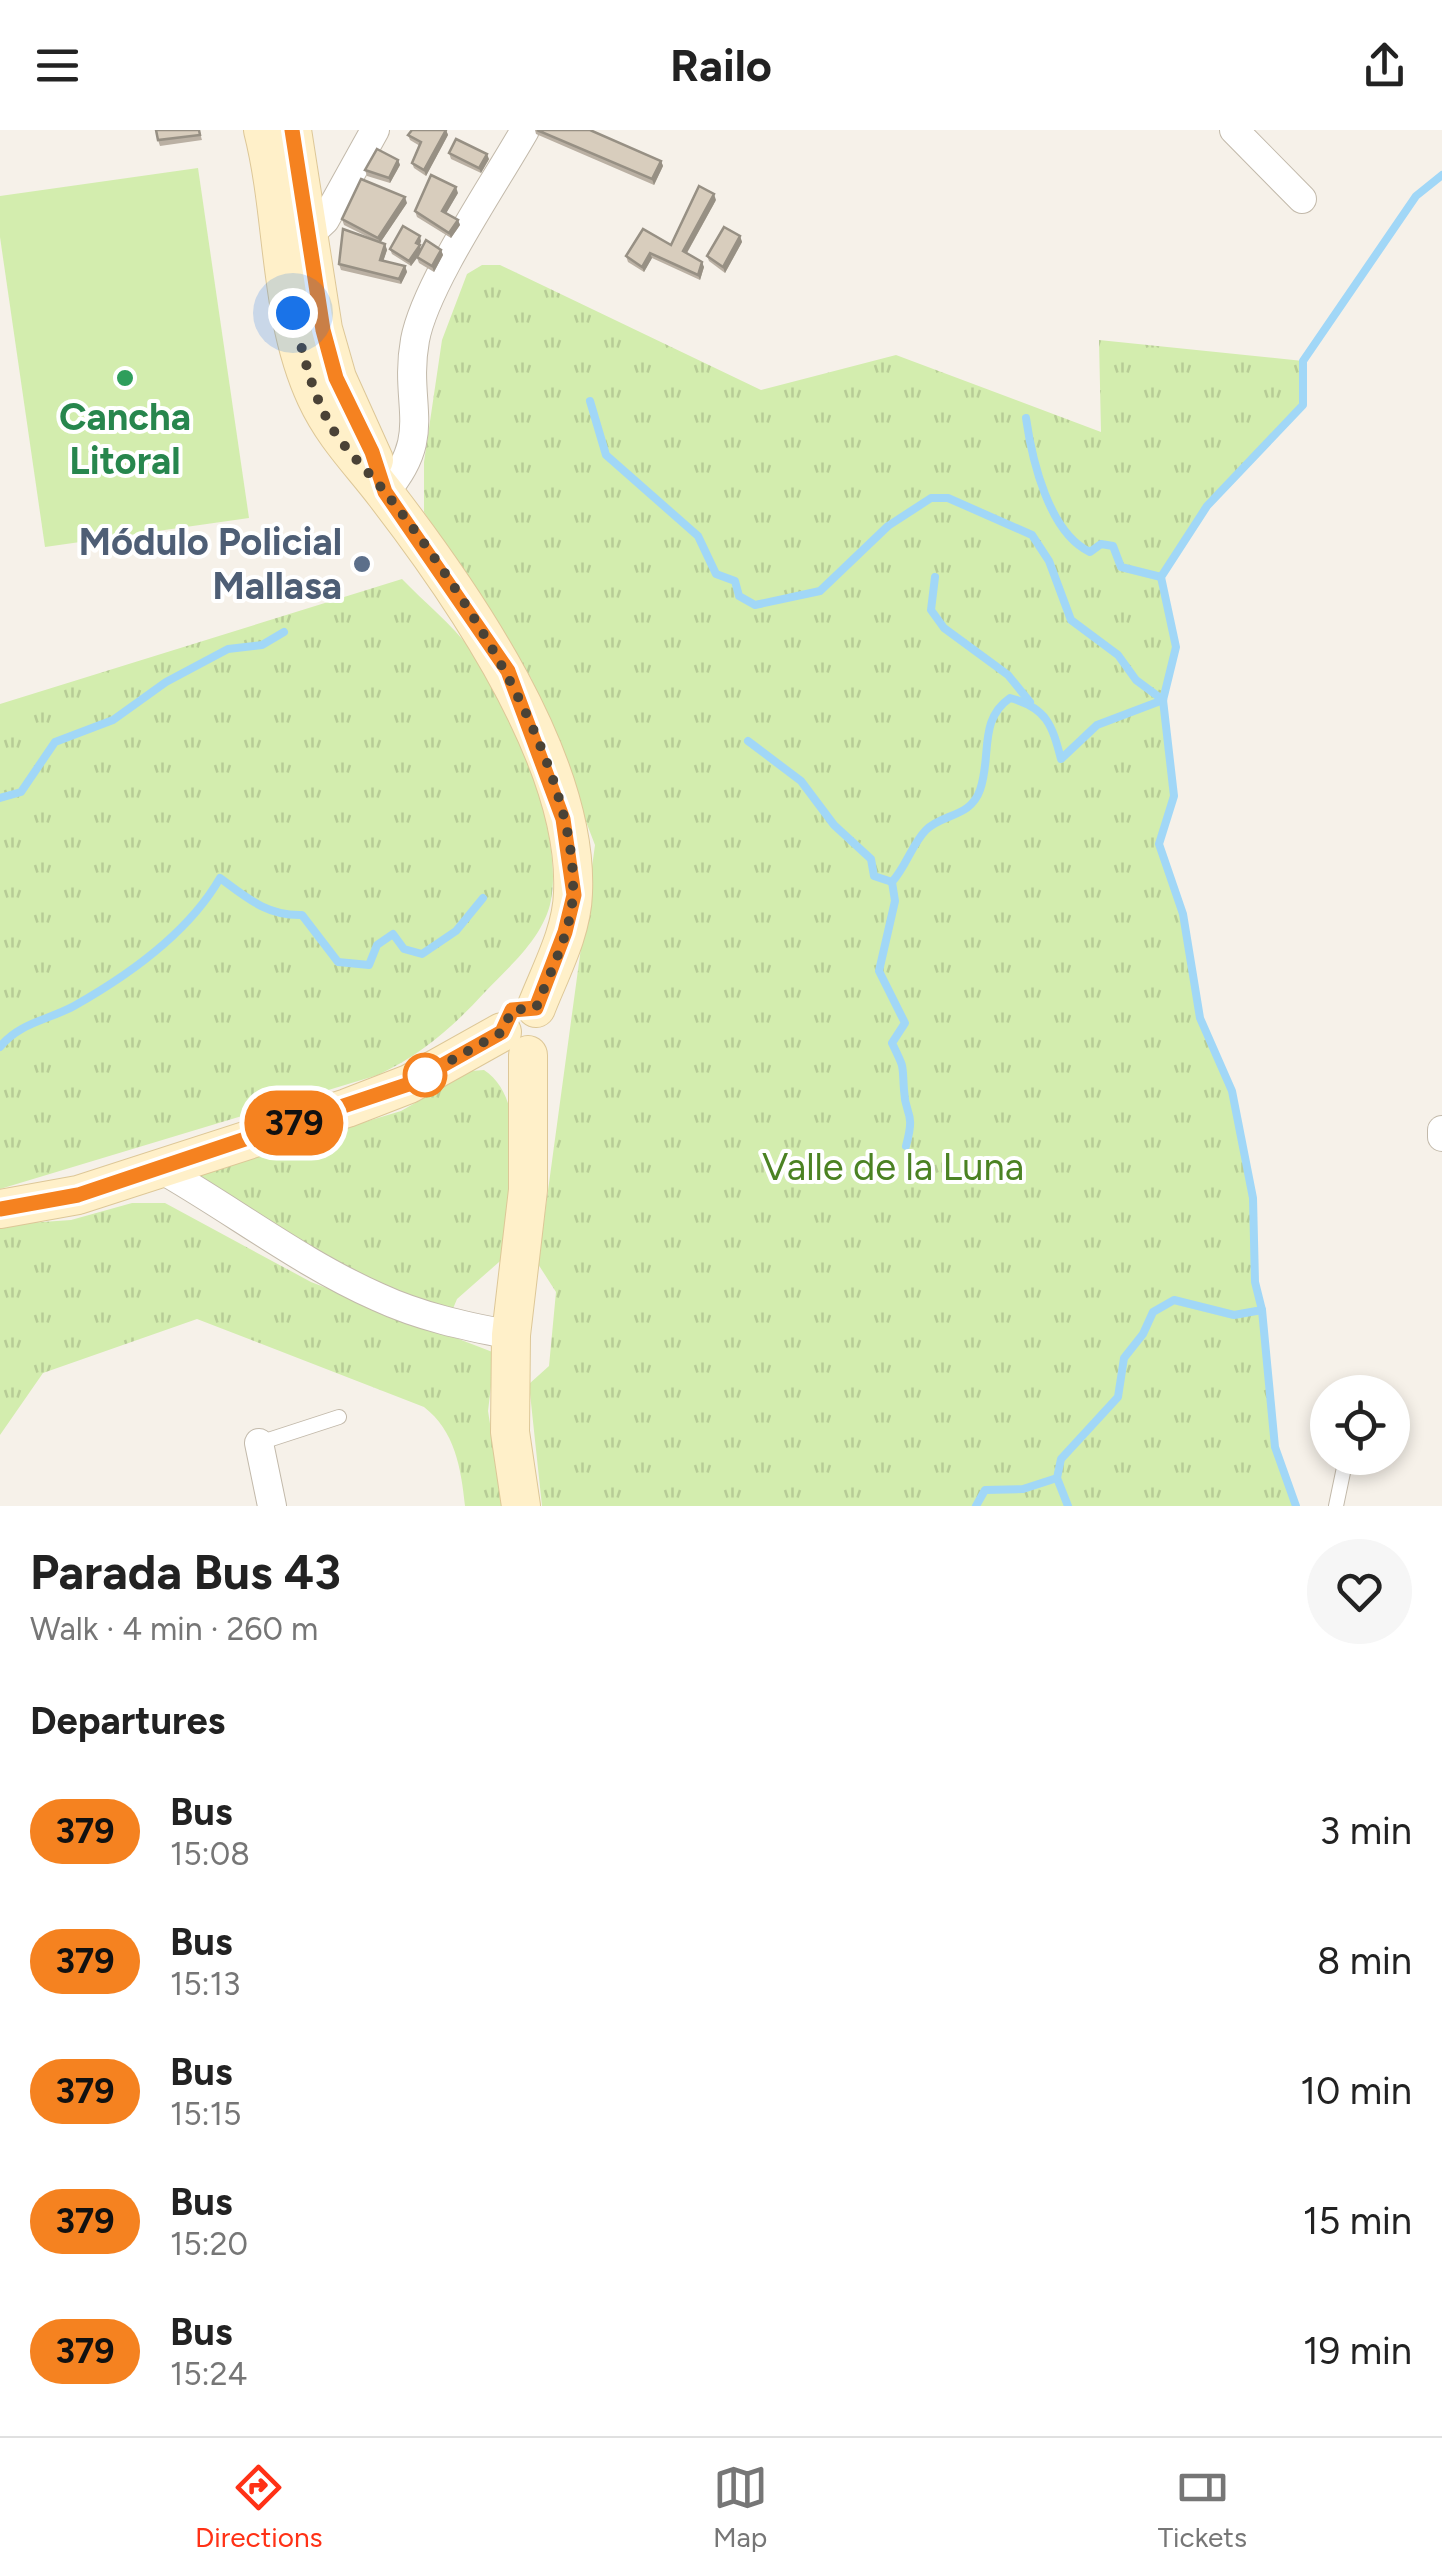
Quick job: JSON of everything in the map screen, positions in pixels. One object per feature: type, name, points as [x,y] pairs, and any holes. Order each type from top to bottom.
[{"type":"main road","points":[[0,1209],[78,1195],[409,1084],[515,1043],[542,1050],[550,1036],[548,1020],[536,1008],[565,932],[574,895],[563,819],[508,671],[385,492],[372,452],[336,378],[263,130]]},
{"type":"main road","points":[[292,130],[294,238]]},
{"type":"main road","points":[[515,1043],[528,1190],[511,1335],[510,1432],[522,1506]]},
{"type":"street","points":[[294,238],[325,220],[375,130]]},
{"type":"street","points":[[385,492],[406,468],[416,438],[412,372],[420,316],[525,130]]},
{"type":"street","points":[[1234,130],[1302,199]]},
{"type":"street","points":[[160,1168],[308,1260],[378,1298],[447,1323],[511,1335]]},
{"type":"street","points":[[253,1452],[272,1506]]},
{"type":"lane","points":[[253,1452],[340,1417]]},
{"type":"lane","points":[[1336,1506],[1342,1475]]},
{"type":"green space","name":"Cancha Litoral","points":[[198,168],[249,518],[45,547],[0,237],[0,196]]},
{"type":"green space","name":"Valle de la Luna","points":[[482,265],[500,265],[761,390],[896,355],[1101,432],[1099,340],[1303,361],[1303,405],[1207,506],[1161,577],[1176,647],[1163,700],[1174,796],[1159,844],[1183,914],[1200,1018],[1232,1091],[1253,1198],[1255,1282],[1262,1310],[1275,1447],[1296,1506],[542,1506],[529,1384],[549,1366],[556,1292],[538,1264],[595,845],[531,678],[424,512],[424,462],[442,340],[467,274]]},
{"type":"green space","points":[[402,579],[471,650],[502,703],[531,770],[550,840],[553,872],[551,900],[534,939],[448,1029],[378,1075],[0,1189],[0,704]]},
{"type":"green space","points":[[484,1070],[499,1085],[509,1105],[514,1129],[507,1255],[457,1299],[452,1311],[433,1311],[328,1262],[190,1175],[401,1111],[471,1071]]},
{"type":"green space","points":[[132,1203],[165,1203],[311,1282],[495,1353],[488,1411],[503,1506],[465,1506],[450,1439],[424,1407],[197,1319],[43,1373],[0,1435],[0,1225],[71,1220]]},
{"type":"building","points":[[156,130],[199,130],[200,135],[158,140]]},
{"type":"building","points":[[412,130],[446,130],[424,170],[412,163],[421,142],[408,135]]},
{"type":"building","points":[[537,130],[590,130],[661,161],[652,179]]},
{"type":"building","points":[[456,139],[487,154],[479,168],[449,153]]},
{"type":"building","points":[[377,149],[398,160],[389,178],[365,170]]},
{"type":"building","points":[[431,175],[456,187],[442,211],[458,220],[449,233],[415,211]]},
{"type":"building","points":[[361,179],[405,197],[378,238],[342,219]]},
{"type":"building","points":[[699,186],[714,194],[683,251],[702,262],[698,275],[650,253],[642,267],[626,256],[643,229],[671,245]]},
{"type":"building","points":[[403,226],[420,236],[416,243],[420,245],[409,261],[390,249]]},
{"type":"building","points":[[724,227],[740,236],[723,267],[707,256]]},
{"type":"building","points":[[343,229],[385,244],[380,260],[405,266],[399,279],[339,264]]},
{"type":"building","points":[[426,240],[441,250],[432,266],[417,257]]},
{"type":"waterway","points":[[976,1506],[985,1490],[1023,1489],[1057,1478],[1061,1459],[1118,1397],[1124,1358],[1143,1334],[1153,1312],[1174,1300],[1234,1315],[1262,1310],[1255,1282],[1253,1198],[1232,1091],[1200,1018],[1183,914],[1159,844],[1174,796],[1163,700],[1176,647],[1161,577],[1207,506],[1303,405],[1303,361],[1416,196],[1442,175]]},
{"type":"waterway","points":[[590,401],[606,455],[698,536],[716,574],[735,581],[739,596],[755,605],[820,591],[888,526],[931,498],[948,498],[1032,535],[1049,561],[1071,620],[1118,655],[1136,680],[1163,700]]},
{"type":"waterway","points":[[1026,418],[1038,474],[1064,529],[1090,552],[1101,544],[1113,546],[1121,567],[1161,577]]},
{"type":"waterway","points":[[935,577],[931,610],[944,628],[1008,675],[1030,702]]},
{"type":"waterway","points":[[0,798],[21,792],[55,742],[113,720],[166,682],[228,649],[262,645],[284,632]]},
{"type":"waterway","points":[[906,1146],[910,1119],[902,1066],[892,1043],[905,1023],[879,971],[895,901],[892,882],[926,830],[976,799],[990,728],[1000,707],[1010,698],[1032,707],[1046,720],[1061,759],[1097,725],[1163,700]]},
{"type":"waterway","points":[[748,741],[801,781],[834,825],[871,859],[874,876],[892,882]]},
{"type":"waterway","points":[[0,1047],[16,1032],[74,1006],[116,981],[156,951],[192,916],[220,878],[268,909],[302,915],[338,962],[369,965],[377,945],[393,934],[404,949],[422,954],[456,931],[483,898]]},
{"type":"waterway","points":[[1262,1310],[1275,1447],[1296,1506]]},
{"type":"waterway","points":[[1057,1478],[1068,1506]]},
{"type":"bus line","name":"379","points":[[0,1209],[78,1195],[347,1108],[409,1084],[502,1032],[502,1023],[512,1010],[520,1006],[536,1008],[565,932],[574,895],[572,858],[546,762],[521,701],[508,671],[385,492],[372,452],[336,378],[323,330],[292,130]]},
{"type":"place","name":"Cancha Litoral","points":[[125,378]]},
{"type":"place","name":"Módulo Policial Mallasa","points":[[362,564]]},
{"type":"route","points":[[293,313],[314,393],[333,429],[354,460],[385,492],[508,671],[546,762],[572,858],[574,895],[565,932],[536,1008],[520,1006],[512,1010],[502,1023],[502,1032],[425,1075]]}]
